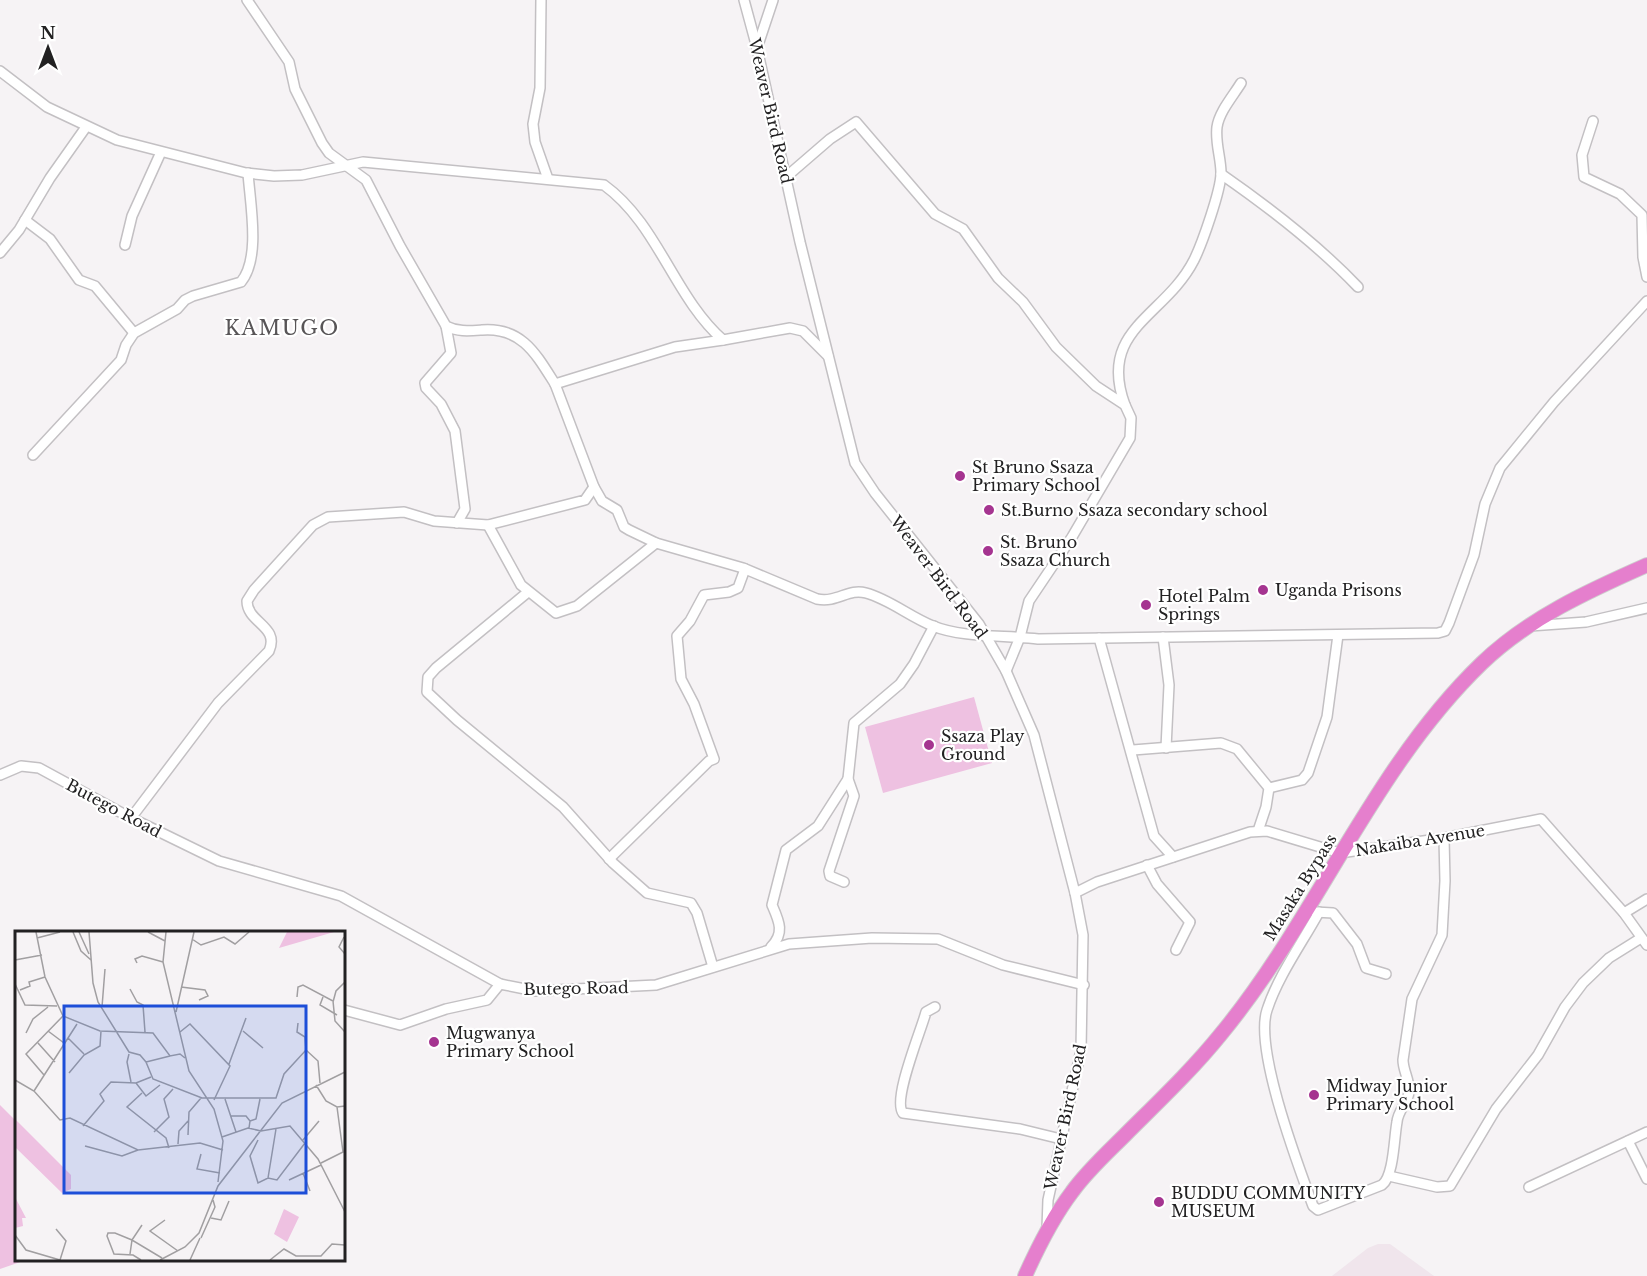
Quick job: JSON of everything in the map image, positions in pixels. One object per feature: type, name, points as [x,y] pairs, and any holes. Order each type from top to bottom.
[{"type":"highway","name":"Masaka Bypass","points":[[1025,1276],[1047,1230],[1072,1191],[1187,1073],[1222,1033],[1313,912],[1340,854],[1395,770],[1458,689],[1483,663],[1528,626],[1590,590],[1647,565]]},
{"type":"street","points":[[247,0],[289,62],[295,88],[322,143],[329,153],[343,165],[366,180],[400,246],[446,326],[451,353],[425,383],[454,425],[465,509],[475,524]]},
{"type":"street","points":[[256,11],[258,0]]},
{"type":"street","points":[[541,0],[540,88],[532,124],[548,179]]},
{"type":"street","name":"Weaver Bird Road","points":[[744,0],[855,463],[875,494],[986,636],[1006,671],[1034,735],[1075,893],[1082,924],[1084,986],[1080,1061],[1048,1200],[1047,1230]]},
{"type":"street","points":[[757,48],[773,0]]},
{"type":"street","points":[[0,71],[27,94],[86,127],[140,148],[248,173],[274,176],[302,175],[363,162],[592,182],[604,185],[617,194],[638,221],[695,312],[723,340]]},
{"type":"street","points":[[1006,671],[1020,637],[1029,601],[1035,589],[1072,537],[1130,438],[1131,418],[1118,387],[1123,345],[1132,331],[1174,291],[1194,259],[1221,174],[1217,127],[1241,83]]},
{"type":"street","points":[[1593,120],[1582,155],[1584,177],[1620,195],[1642,215],[1643,257],[1647,277]]},
{"type":"street","points":[[786,177],[851,123],[859,123],[935,213],[963,229],[998,278],[1030,310],[1056,347],[1096,386],[1125,405]]},
{"type":"street","points":[[0,253],[25,220],[50,178],[86,127]]},
{"type":"street","points":[[125,245],[132,216],[161,152]]},
{"type":"street","points":[[33,455],[122,360],[126,345],[134,333],[177,309],[184,300],[241,282],[247,275],[252,255],[248,173]]},
{"type":"street","points":[[1221,174],[1268,206],[1322,252],[1358,287]]},
{"type":"street","points":[[25,220],[50,239],[79,280],[95,286],[134,333]]},
{"type":"street","points":[[446,326],[458,331],[500,330],[514,334],[528,343],[555,384],[594,488],[602,501],[617,510],[624,527],[656,543],[745,569],[829,601],[849,593],[866,593],[934,626],[986,636],[1038,639],[1438,633],[1445,631],[1474,555],[1491,486],[1500,468],[1554,402],[1647,301]]},
{"type":"street","points":[[555,384],[675,347],[790,328],[803,331],[829,358]]},
{"type":"street","points":[[585,500],[594,488]]},
{"type":"street","points":[[131,818],[218,703],[268,651],[272,643],[271,635],[249,613],[247,601],[313,525],[328,517],[384,511],[404,512],[434,521],[488,525],[585,500],[602,501]]},
{"type":"street","points":[[457,523],[465,509]]},
{"type":"street","points":[[488,525],[528,592],[556,614],[566,612],[617,577],[656,543]]},
{"type":"street","points":[[609,859],[709,761],[714,759],[694,704],[681,679],[677,636],[690,621],[704,595],[729,592],[738,588],[745,569]]},
{"type":"street","points":[[528,592],[436,668],[428,677],[427,692],[457,720],[563,807],[609,859],[647,893],[691,903],[701,924],[713,967]]},
{"type":"street","points":[[1528,626],[1586,622],[1647,608]]},
{"type":"street","points":[[844,882],[830,876],[829,871],[854,796],[848,779],[852,732],[856,719],[888,696],[900,684],[934,626]]},
{"type":"street","points":[[1269,788],[1302,780],[1308,773],[1327,717],[1338,635]]},
{"type":"street","points":[[1163,637],[1169,685],[1166,748]]},
{"type":"street","points":[[1099,638],[1133,750],[1155,836],[1173,857]]},
{"type":"street","points":[[1133,750],[1221,743],[1237,749],[1269,788],[1266,807],[1258,831]]},
{"type":"street","name":"Butego Road","points":[[0,775],[21,766],[39,768],[131,818],[233,867],[352,901],[500,984],[535,991],[657,986],[789,944],[872,938],[938,939],[1003,965],[1084,986]]},
{"type":"street","points":[[770,949],[778,940],[781,925],[772,905],[782,872],[783,856],[786,850],[819,826],[848,779]]},
{"type":"street","name":"Nakaiba Avenue","points":[[1075,893],[1147,865],[1258,831],[1267,831],[1340,854],[1444,838],[1541,819],[1624,913],[1644,942]]},
{"type":"street","points":[[1386,974],[1368,971],[1357,944],[1333,913],[1313,912],[1267,1011],[1265,1023],[1271,1075],[1292,1147],[1315,1209],[1322,1210],[1382,1185],[1389,1176],[1397,1119],[1409,1095],[1409,1082],[1403,1069],[1403,1060],[1412,999],[1442,935],[1445,881],[1444,838]]},
{"type":"street","points":[[1147,865],[1157,884],[1190,922],[1176,950]]},
{"type":"street","points":[[1624,913],[1647,899]]},
{"type":"street","points":[[1389,1176],[1437,1187],[1450,1186],[1496,1109],[1538,1055],[1565,1007],[1583,983],[1609,958],[1644,942]]},
{"type":"street","points":[[345,1010],[400,1025],[446,1009],[488,1000],[500,984]]},
{"type":"street","points":[[935,1007],[926,1012],[911,1062],[903,1079],[900,1101],[903,1113],[1020,1129],[1061,1139]]},
{"type":"street","points":[[1529,1187],[1647,1132]]},
{"type":"street","points":[[1628,1141],[1647,1179]]},
{"type":"shaded area","name":"Ssaza Play Ground","points":[[974,697],[992,763],[883,793],[865,727]]},
{"type":"shaded area","points":[[0,1105],[15,1120],[15,1261],[23,1261],[0,1269]]},
{"type":"shaded area","points":[[1378,1244],[1390,1244],[1434,1276],[1332,1276],[1368,1248]]},
{"type":"place","name":"St Bruno Ssaza Primary School","points":[[960,476]]},
{"type":"place","name":"St.Burno Ssaza secondary school","points":[[989,510]]},
{"type":"place","name":"St. Bruno Ssaza Church","points":[[988,551]]},
{"type":"place","name":"Uganda Prisons","points":[[1263,590]]},
{"type":"place","name":"Hotel Palm Springs","points":[[1146,605]]},
{"type":"place","name":"Ssaza Play Ground","points":[[929,745]]},
{"type":"place","name":"Mugwanya Primary School","points":[[434,1042]]},
{"type":"place","name":"Midway Junior Primary School","points":[[1314,1095]]},
{"type":"place","name":"BUDDU COMMUNITY MUSEUM","points":[[1159,1202]]},
{"type":"district","name":"KAMUGO","points":[[282,328]]}]
